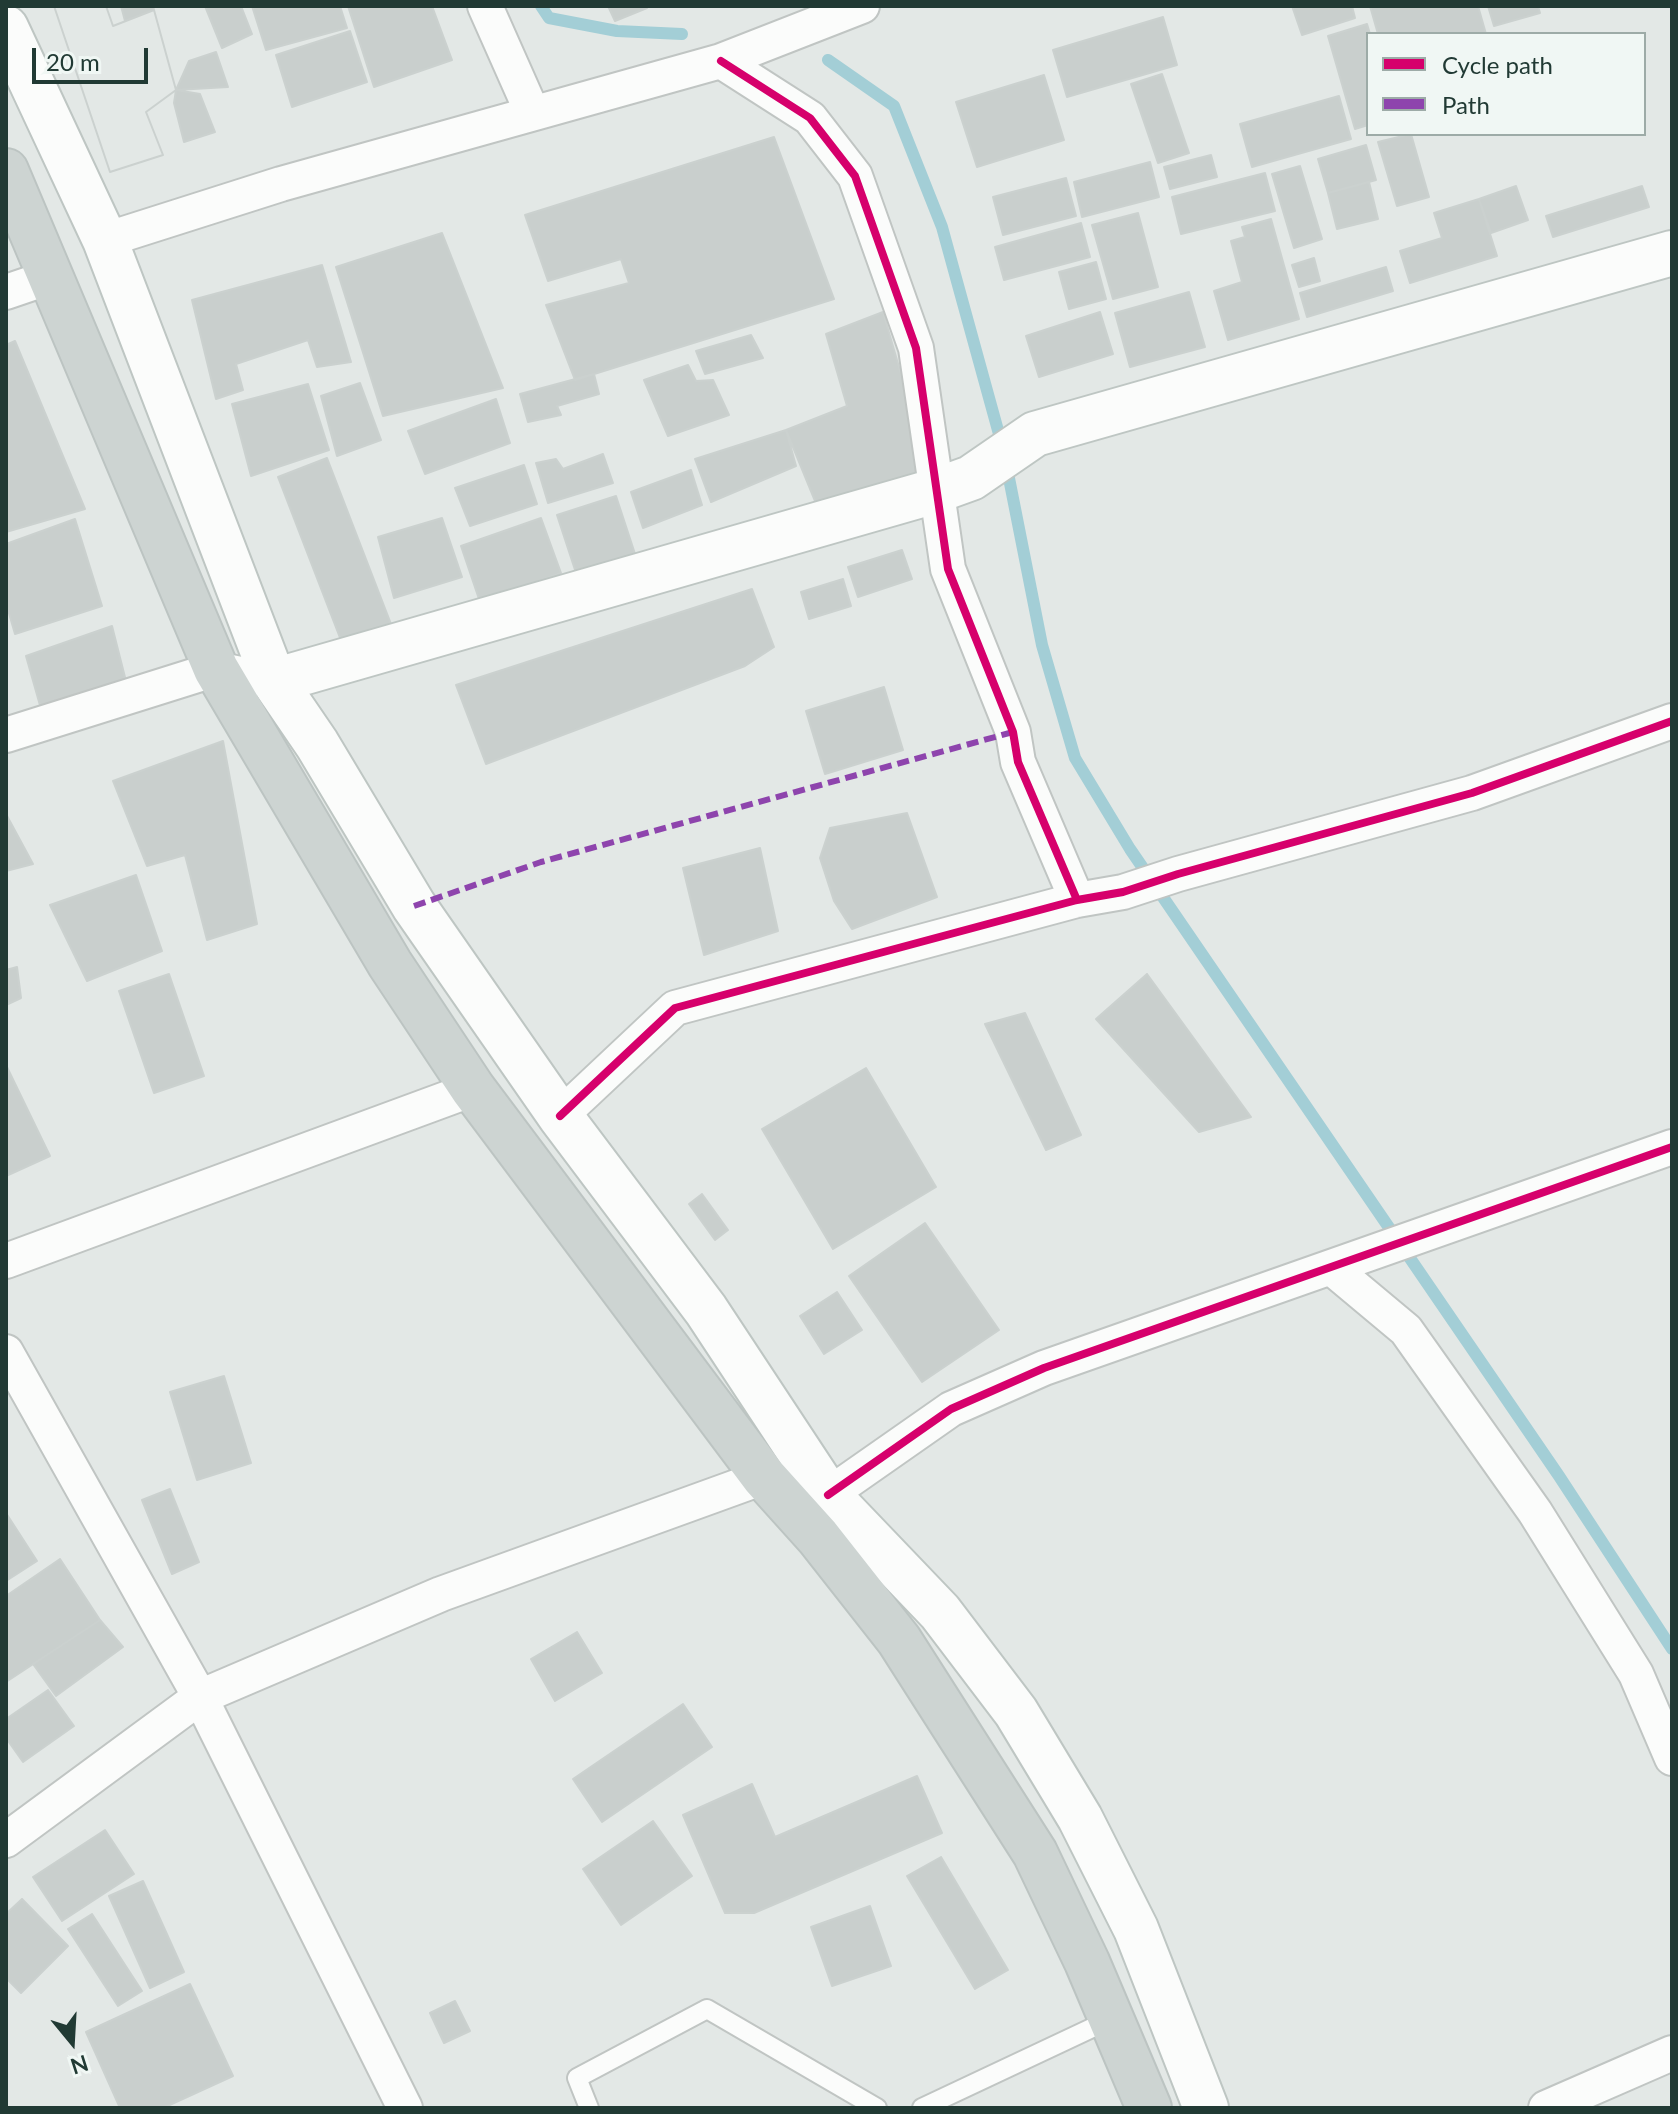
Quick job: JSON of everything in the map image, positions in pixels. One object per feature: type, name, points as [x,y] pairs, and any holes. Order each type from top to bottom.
[{"type":"main road","points":[[6,28],[105,240],[274,681],[317,744],[414,906],[560,1116],[706,1310],[828,1495],[940,1612],[1016,1712],[1080,1818],[1136,1929],[1206,2108]]},
{"type":"main road","points":[[6,171],[216,669],[390,964],[473,1089],[764,1477],[818,1537],[899,1640],[1035,1853],[1149,2108]]},
{"type":"main road","points":[[274,681],[953,485],[1035,434],[1672,253]]},
{"type":"street","points":[[485,6],[532,112]]},
{"type":"street","points":[[105,240],[281,184],[721,61],[862,6]]},
{"type":"street","points":[[721,61],[810,118],[855,176],[916,348],[953,485],[948,569],[1013,732],[1018,762],[1077,900]]},
{"type":"street","points":[[6,292],[50,277]]},
{"type":"street","points":[[6,735],[216,669],[274,681]]},
{"type":"street","points":[[560,1116],[675,1008],[1077,900],[1123,892],[1472,793],[1672,721]]},
{"type":"street","points":[[6,1261],[473,1089]]},
{"type":"street","points":[[828,1495],[951,1409],[1044,1368],[1333,1269],[1420,1235],[1672,1147]]},
{"type":"street","points":[[1333,1269],[1406,1330],[1535,1512],[1636,1674],[1672,1758]]},
{"type":"street","points":[[6,1352],[200,1697],[405,2108]]},
{"type":"street","points":[[6,1840],[200,1697],[441,1594],[764,1477]]},
{"type":"street","points":[[1546,2108],[1672,2053]]},
{"type":"lane","points":[[589,2108],[577,2078],[707,2009],[877,2108]]},
{"type":"lane","points":[[922,2108],[1111,2019]]},
{"type":"building","points":[[54,6],[106,6],[113,26],[154,10],[176,90],[146,112],[163,155],[110,172]]},
{"type":"building","points":[[54,6],[106,6],[113,26],[154,10],[176,90],[146,112],[163,155],[110,172]]},
{"type":"building","points":[[121,6],[153,6],[154,10],[125,21]]},
{"type":"building","points":[[205,6],[241,6],[252,34],[222,48]]},
{"type":"building","points":[[252,6],[340,6],[347,28],[266,50]]},
{"type":"building","points":[[348,6],[432,6],[452,60],[374,87]]},
{"type":"building","points":[[608,6],[646,6],[647,8],[615,21]]},
{"type":"building","points":[[1292,6],[1352,6],[1355,18],[1302,35]]},
{"type":"building","points":[[1370,6],[1478,6],[1485,32],[1377,32]]},
{"type":"building","points":[[1488,6],[1538,6],[1540,13],[1494,26]]},
{"type":"building","points":[[1163,17],[1177,65],[1067,97],[1053,50]]},
{"type":"building","points":[[1367,24],[1369,32],[1366,32],[1366,126],[1355,129],[1328,36]]},
{"type":"building","points":[[350,31],[367,82],[292,107],[276,55]]},
{"type":"building","points":[[216,52],[228,87],[176,90],[189,61]]},
{"type":"building","points":[[1162,74],[1189,153],[1158,163],[1131,84]]},
{"type":"building","points":[[1044,75],[1064,140],[977,167],[956,102]]},
{"type":"building","points":[[176,90],[200,94],[215,132],[184,142],[174,103]]},
{"type":"building","points":[[1339,96],[1351,139],[1252,167],[1240,124]]},
{"type":"building","points":[[1412,136],[1429,197],[1397,206],[1378,142]]},
{"type":"building","points":[[774,137],[834,299],[575,380],[546,305],[629,283],[621,259],[548,281],[525,215]]},
{"type":"building","points":[[1366,145],[1376,180],[1328,193],[1318,159]]},
{"type":"building","points":[[1211,155],[1217,177],[1170,189],[1164,167]]},
{"type":"building","points":[[1150,162],[1159,197],[1082,217],[1074,182]]},
{"type":"building","points":[[1300,166],[1322,239],[1294,248],[1272,174]]},
{"type":"building","points":[[1265,173],[1275,211],[1181,234],[1172,197]]},
{"type":"building","points":[[1066,178],[1076,216],[1003,235],[993,197]]},
{"type":"building","points":[[1369,182],[1378,219],[1337,229],[1328,193]]},
{"type":"building","points":[[1516,186],[1528,220],[1491,233],[1479,199]]},
{"type":"building","points":[[1642,186],[1649,207],[1553,237],[1546,216]]},
{"type":"building","points":[[1479,199],[1497,256],[1410,283],[1400,251],[1442,238],[1434,213]]},
{"type":"building","points":[[1138,213],[1158,287],[1113,299],[1092,225]]},
{"type":"building","points":[[1271,219],[1299,319],[1228,340],[1214,291],[1242,282],[1231,241],[1245,237],[1242,227]]},
{"type":"building","points":[[1081,223],[1090,257],[1004,280],[995,247]]},
{"type":"building","points":[[442,233],[503,388],[383,416],[336,267]]},
{"type":"building","points":[[1314,258],[1320,281],[1299,287],[1292,265]]},
{"type":"building","points":[[1096,262],[1106,299],[1069,309],[1059,272]]},
{"type":"building","points":[[322,265],[351,362],[317,367],[308,340],[236,364],[243,390],[216,399],[192,300]]},
{"type":"building","points":[[1386,267],[1393,291],[1307,317],[1300,293]]},
{"type":"building","points":[[1189,292],[1205,347],[1130,367],[1115,313]]},
{"type":"building","points":[[883,312],[935,491],[824,523],[786,430],[847,406],[826,334]]},
{"type":"building","points":[[1100,312],[1113,354],[1039,377],[1026,336]]},
{"type":"building","points":[[751,335],[763,358],[705,374],[696,351]]},
{"type":"building","points":[[15,341],[85,509],[6,532],[6,345]]},
{"type":"building","points":[[688,365],[696,381],[713,380],[729,415],[668,436],[644,380]]},
{"type":"building","points":[[594,374],[599,394],[557,406],[561,415],[528,422],[520,394]]},
{"type":"building","points":[[360,383],[381,440],[337,456],[321,396]]},
{"type":"building","points":[[308,384],[329,450],[251,476],[232,404]]},
{"type":"building","points":[[496,399],[510,443],[425,474],[408,431]]},
{"type":"building","points":[[786,430],[796,466],[711,502],[695,459]]},
{"type":"building","points":[[603,454],[613,483],[548,503],[536,463],[556,459],[563,469]]},
{"type":"building","points":[[327,458],[391,624],[342,643],[278,477]]},
{"type":"building","points":[[524,465],[537,504],[470,526],[455,488]]},
{"type":"building","points":[[691,470],[702,505],[643,528],[631,492]]},
{"type":"building","points":[[616,496],[637,560],[578,579],[557,515]]},
{"type":"building","points":[[442,518],[462,577],[394,598],[378,537]]},
{"type":"building","points":[[541,518],[561,573],[480,602],[461,546]]},
{"type":"building","points":[[75,519],[102,606],[15,634],[6,603],[6,544]]},
{"type":"building","points":[[902,550],[912,579],[858,597],[848,567]]},
{"type":"building","points":[[843,579],[851,606],[809,619],[801,592]]},
{"type":"building","points":[[752,589],[774,647],[745,666],[486,764],[456,685]]},
{"type":"building","points":[[112,626],[130,697],[45,723],[26,656]]},
{"type":"building","points":[[884,687],[903,750],[825,774],[806,711]]},
{"type":"building","points":[[223,741],[257,924],[207,940],[185,855],[147,866],[113,781]]},
{"type":"building","points":[[907,813],[937,897],[852,929],[834,901],[820,858],[830,828]]},
{"type":"building","points":[[6,814],[33,864],[6,871]]},
{"type":"building","points":[[760,848],[778,931],[704,955],[683,868]]},
{"type":"building","points":[[136,875],[162,951],[87,981],[50,905]]},
{"type":"building","points":[[17,967],[21,998],[6,1005],[6,970]]},
{"type":"building","points":[[169,974],[204,1076],[154,1093],[119,991]]},
{"type":"building","points":[[1147,974],[1251,1117],[1199,1132],[1096,1019]]},
{"type":"building","points":[[1025,1013],[1081,1135],[1046,1150],[985,1024]]},
{"type":"building","points":[[6,1065],[50,1156],[6,1176]]},
{"type":"building","points":[[866,1068],[936,1187],[833,1249],[762,1129]]},
{"type":"building","points":[[702,1194],[728,1230],[715,1240],[689,1204]]},
{"type":"building","points":[[925,1223],[999,1330],[922,1382],[849,1276]]},
{"type":"building","points":[[837,1292],[862,1330],[824,1354],[800,1316]]},
{"type":"building","points":[[224,1376],[251,1463],[197,1480],[170,1392]]},
{"type":"building","points":[[170,1489],[199,1562],[172,1574],[142,1500]]},
{"type":"building","points":[[6,1513],[37,1561],[6,1581]]},
{"type":"building","points":[[60,1559],[100,1620],[6,1682],[6,1596]]},
{"type":"building","points":[[100,1620],[123,1647],[56,1696],[33,1664]]},
{"type":"building","points":[[577,1632],[602,1673],[555,1701],[531,1659]]},
{"type":"building","points":[[48,1690],[74,1726],[23,1762],[6,1738],[6,1719]]},
{"type":"building","points":[[683,1704],[712,1747],[602,1822],[573,1779]]},
{"type":"building","points":[[917,1776],[942,1833],[754,1913],[725,1913],[683,1815],[752,1784],[775,1837]]},
{"type":"building","points":[[653,1821],[692,1876],[621,1925],[583,1869]]},
{"type":"building","points":[[105,1830],[134,1874],[62,1921],[33,1877]]},
{"type":"building","points":[[941,1857],[1008,1970],[975,1989],[907,1876]]},
{"type":"building","points":[[143,1881],[184,1972],[150,1988],[109,1896]]},
{"type":"building","points":[[22,1899],[68,1946],[21,1993],[6,1978],[6,1914]]},
{"type":"building","points":[[870,1906],[891,1966],[832,1986],[811,1927]]},
{"type":"building","points":[[92,1914],[142,1991],[118,2006],[68,1929]]},
{"type":"building","points":[[190,1984],[233,2076],[163,2108],[120,2108],[86,2032]]},
{"type":"building","points":[[455,2001],[470,2031],[444,2043],[430,2013]]},
{"type":"waterway","points":[[541,6],[549,18],[617,31],[682,34]]},
{"type":"waterway","points":[[828,60],[894,106],[942,227],[1002,445]]},
{"type":"waterway","points":[[1006,463],[1042,645],[1075,758],[1130,849],[1559,1476],[1672,1649]]},
{"type":"marked path","points":[[414,906],[541,862],[1013,732]]},
{"type":"cycle path","points":[[721,61],[810,118],[855,176],[916,348],[948,569],[1013,732],[1018,762],[1077,900]]},
{"type":"cycle path","points":[[560,1116],[675,1008],[1077,900],[1123,892],[1472,793],[1672,721]]},
{"type":"cycle path","points":[[828,1495],[951,1409],[1044,1368],[1672,1147]]}]
